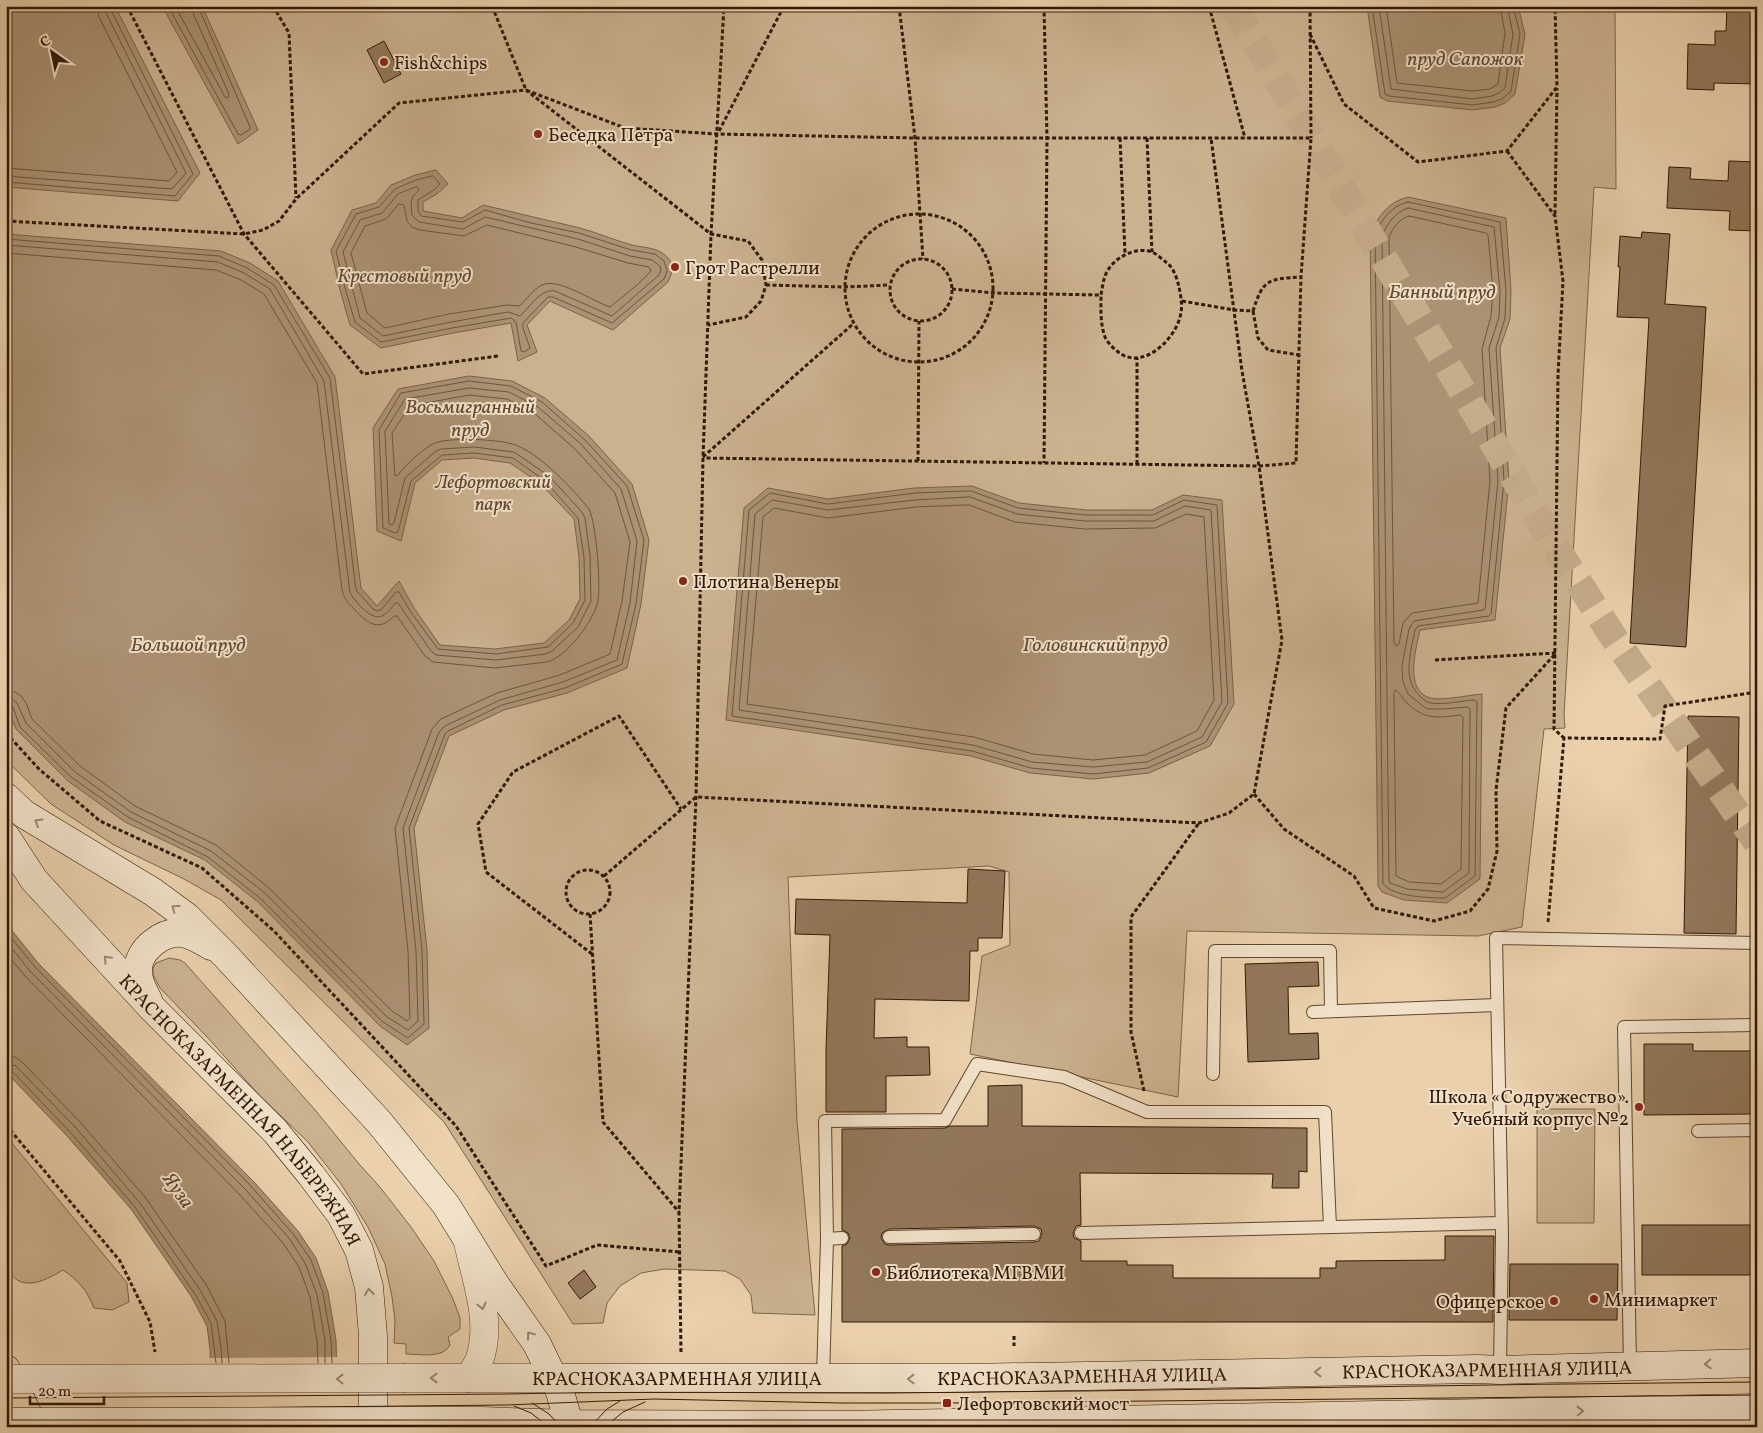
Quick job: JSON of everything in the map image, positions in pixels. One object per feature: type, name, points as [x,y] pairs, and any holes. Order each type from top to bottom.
[{"type":"main road","points":[[6,797],[24,814],[153,892],[187,917],[224,954],[379,1122],[446,1205],[513,1312],[537,1344],[560,1392],[570,1425]]},
{"type":"main road","name":"КРАСНОКАЗАРМЕННАЯ НАБЕРЕЖНАЯ","points":[[6,836],[34,880],[152,1008],[275,1131],[311,1174],[341,1215],[359,1250],[369,1287],[373,1336],[373,1427]]},
{"type":"main road","points":[[152,1008],[140,983],[138,968],[143,953],[162,937],[182,933],[196,938],[224,954]]},
{"type":"main road","points":[[468,1241],[484,1316],[485,1333],[479,1361],[469,1378]]},
{"type":"main road","name":"КРАСНОКАЗАРМЕННАЯ УЛИЦА","points":[[6,1379],[957,1378],[1478,1368],[1500,1370],[1757,1363]]},
{"type":"main road","points":[[6,1369],[34,1427]]},
{"type":"main road","points":[[6,1422],[406,1421],[482,1424],[807,1426],[1757,1408]]},
{"type":"lane","points":[[1500,1370],[1501,1223],[1496,938],[1757,943]]},
{"type":"lane","points":[[1213,1074],[1215,951],[1330,951],[1331,1012]]},
{"type":"lane","points":[[1314,1012],[1497,1005]]},
{"type":"lane","points":[[1630,1366],[1624,1027],[1757,1025]]},
{"type":"lane","points":[[823,1378],[826,1239],[825,1121],[945,1120],[977,1064],[1064,1077],[1147,1112],[1325,1112],[1330,1227]]},
{"type":"lane","points":[[1698,1131],[1757,1130]]},
{"type":"lane","points":[[1081,1233],[1501,1223]]},
{"type":"lane","points":[[889,1237],[1034,1234]]},
{"type":"lane","points":[[826,1239],[842,1238]]},
{"type":"path","points":[[126,6],[244,234],[364,374],[498,356]]},
{"type":"path","points":[[273,6],[289,33],[296,199]]},
{"type":"path","points":[[492,6],[526,90],[712,234],[748,241],[762,260],[766,284],[761,301],[746,317],[708,325]]},
{"type":"path","points":[[681,1378],[682,1336],[679,1213],[696,797],[702,458],[724,6]]},
{"type":"path","points":[[717,134],[784,6]]},
{"type":"path","points":[[899,6],[915,138],[923,259]]},
{"type":"path","points":[[1044,6],[1047,139],[1044,464]]},
{"type":"path","points":[[1209,6],[1245,138]]},
{"type":"path","points":[[702,458],[1259,466],[1296,463],[1301,277],[1311,138],[1310,6]]},
{"type":"path","points":[[1555,6],[1557,88],[1555,216],[1563,281],[1558,375],[1554,729],[1564,738],[1660,739],[1665,706],[1757,692]]},
{"type":"path","points":[[1310,34],[1344,104],[1418,162],[1507,151],[1557,88]]},
{"type":"path","points":[[6,221],[244,234],[263,230],[279,221],[296,199],[399,103],[526,90],[625,128],[717,134],[1047,139],[1311,138]]},
{"type":"path","points":[[1120,138],[1126,254]]},
{"type":"path","points":[[1147,138],[1152,252]]},
{"type":"path","points":[[604,876],[696,797],[1199,823],[1229,813],[1254,794],[1282,640],[1259,466],[1242,371],[1211,138]]},
{"type":"path","points":[[1507,151],[1555,216]]},
{"type":"path","points":[[921,213],[945,217],[966,229],[977,241],[982,247],[992,269],[994,293],[987,320],[970,343],[947,358],[919,363],[893,358],[870,345],[853,324],[846,306],[844,287],[850,258],[867,234],[892,218],[921,213]]},
{"type":"path","points":[[1137,250],[1152,252],[1171,266],[1182,301],[1180,318],[1170,338],[1157,351],[1137,358],[1122,356],[1106,339],[1101,321],[1100,295],[1105,274],[1113,263],[1126,254],[1137,250]]},
{"type":"path","points":[[923,259],[934,261],[944,268],[950,278],[952,289],[950,302],[942,313],[931,320],[918,322],[906,318],[896,310],[890,299],[889,285],[893,274],[911,260],[923,259]]},
{"type":"path","points":[[1299,355],[1268,350],[1258,338],[1253,312],[1260,290],[1276,278],[1301,277]]},
{"type":"path","points":[[766,284],[844,287],[889,285]]},
{"type":"path","points":[[952,289],[994,293],[1100,295]]},
{"type":"path","points":[[1182,301],[1253,312]]},
{"type":"path","points":[[918,322],[918,461]]},
{"type":"path","points":[[702,458],[853,324]]},
{"type":"path","points":[[1137,358],[1137,464]]},
{"type":"path","points":[[1433,660],[1556,654]]},
{"type":"path","points":[[1254,794],[1284,829],[1354,876],[1374,908],[1434,921],[1470,911],[1488,889],[1497,851],[1496,790],[1506,708],[1556,654]]},
{"type":"path","points":[[592,954],[486,872],[478,824],[513,772],[619,716],[681,809]]},
{"type":"path","points":[[6,733],[39,769],[100,822],[202,868],[274,931],[456,1126],[546,1266],[597,1245],[680,1252]]},
{"type":"path","points":[[1546,939],[1564,738]]},
{"type":"path","points":[[1147,1112],[1131,1032],[1131,917],[1199,823]]},
{"type":"path","points":[[580,871],[598,872],[604,876],[609,884],[611,893],[609,902],[604,909],[596,914],[590,914],[579,913],[567,901],[565,892],[567,883],[572,876],[580,871]]},
{"type":"path","points":[[590,914],[603,1122],[679,1213]]},
{"type":"path","points":[[6,1125],[120,1261],[150,1322],[156,1360]]},
{"type":"path","points":[[1014,1336],[1014,1346]]},
{"type":"green space","name":"Лефортовский парк","points":[[6,6],[1615,6],[1616,189],[1594,187],[1564,715],[1565,728],[1544,729],[1522,927],[1478,936],[1187,931],[1178,1097],[970,1054],[982,956],[1010,945],[1009,872],[989,866],[788,877],[797,1121],[815,1315],[753,1313],[751,1295],[740,1279],[725,1271],[664,1269],[641,1273],[620,1286],[607,1303],[603,1323],[573,1324],[444,1122],[221,900],[184,879],[114,845],[51,804],[6,760]]},
{"type":"green space","points":[[169,958],[185,963],[316,1111],[411,1227],[434,1261],[453,1299],[460,1318],[460,1329],[448,1337],[450,1345],[447,1349],[430,1355],[406,1354],[406,1344],[394,1343],[395,1320],[385,1264],[368,1227],[341,1184],[308,1142],[259,1095],[160,988],[153,975],[153,968],[156,963]]},
{"type":"green space","points":[[1537,1109],[1595,1109],[1594,1223],[1537,1223]]},
{"type":"green space","points":[[6,1136],[127,1283],[129,1302],[112,1310],[94,1308],[82,1286],[63,1270],[32,1283],[24,1283],[11,1275],[6,1266]]},
{"type":"water","points":[[6,6],[115,6],[200,173],[178,201],[6,187]]},
{"type":"water","points":[[162,6],[202,6],[258,130],[238,144]]},
{"type":"water","name":"пруд Сапожок","points":[[1367,6],[1518,6],[1525,34],[1515,94],[1505,103],[1495,107],[1473,110],[1387,101],[1380,97]]},
{"type":"water","name":"Крестовый пруд","points":[[436,170],[448,184],[437,194],[423,202],[423,211],[462,218],[483,205],[580,228],[663,254],[670,260],[672,266],[672,273],[668,282],[613,330],[550,301],[527,325],[537,352],[518,361],[511,323],[381,348],[350,325],[331,250],[352,210],[376,203],[391,185],[415,175]]},
{"type":"water","name":"Банный пруд","points":[[1408,197],[1506,218],[1511,291],[1510,319],[1500,348],[1509,481],[1495,620],[1420,630],[1415,658],[1414,678],[1422,694],[1436,699],[1482,694],[1480,879],[1447,903],[1404,900],[1382,892],[1378,886],[1370,232],[1385,210],[1395,202]]},
{"type":"water","name":"Большой пруд","points":[[6,234],[221,251],[250,263],[278,281],[335,377],[361,588],[377,606],[399,581],[414,608],[440,645],[495,649],[544,643],[569,620],[580,599],[579,557],[574,519],[541,484],[510,463],[474,458],[442,460],[415,483],[401,541],[377,531],[373,428],[398,389],[469,376],[512,381],[545,398],[589,436],[632,484],[649,540],[641,604],[627,668],[567,693],[504,710],[449,736],[414,828],[427,950],[429,1028],[407,1045],[380,1026],[258,902],[205,860],[125,822],[68,781],[16,729],[6,704]]},
{"type":"water","name":"Головинский пруд","points":[[972,486],[1019,503],[1086,510],[1152,510],[1183,495],[1222,500],[1234,704],[1210,746],[1149,773],[1093,779],[1030,773],[971,756],[726,720],[744,508],[768,488],[828,499],[914,488]]},
{"type":"water","name":"Яуза","points":[[6,923],[38,963],[254,1182],[298,1231],[316,1258],[328,1292],[336,1340],[338,1427],[212,1427],[210,1349],[207,1326],[191,1296],[131,1209],[67,1136],[6,1072]]},
{"type":"pier","points":[[339,1357],[341,1427],[209,1427],[208,1358]]},
{"type":"building","points":[[1727,6],[1757,6],[1757,84],[1714,83],[1714,90],[1687,89],[1688,44],[1715,45],[1715,31],[1726,31]]},
{"type":"building","name":"Fish&chips","points":[[384,41],[401,74],[384,83],[367,50]]},
{"type":"building","points":[[1729,161],[1757,162],[1757,231],[1729,230],[1730,211],[1667,208],[1669,167],[1691,168],[1690,179],[1728,181]]},
{"type":"building","points":[[1642,232],[1670,234],[1665,304],[1706,307],[1686,647],[1630,643],[1649,318],[1617,317],[1620,267],[1618,267],[1620,236],[1641,238]]},
{"type":"building","points":[[1688,716],[1739,717],[1736,934],[1684,933]]},
{"type":"building","points":[[968,869],[1005,871],[1002,938],[978,938],[978,951],[970,951],[969,1001],[875,999],[874,1038],[907,1037],[907,1047],[929,1047],[930,1075],[886,1076],[886,1112],[826,1112],[830,935],[795,934],[796,899],[967,903]]},
{"type":"building","points":[[1318,962],[1319,986],[1288,987],[1289,1034],[1318,1033],[1319,1059],[1248,1062],[1245,964]]},
{"type":"building","points":[[1644,1044],[1693,1044],[1693,1051],[1757,1051],[1757,1114],[1644,1115]]},
{"type":"building","points":[[1022,1085],[1022,1126],[1307,1128],[1307,1172],[1299,1171],[1299,1188],[1272,1188],[1273,1174],[1080,1173],[1081,1225],[1076,1226],[1073,1233],[1074,1238],[1081,1241],[1081,1261],[1127,1261],[1127,1265],[1173,1265],[1173,1278],[1320,1278],[1320,1268],[1336,1268],[1336,1261],[1445,1260],[1445,1236],[1494,1236],[1493,1322],[842,1322],[842,1246],[847,1244],[850,1238],[848,1233],[842,1230],[842,1129],[988,1126],[988,1086]],"holes":[[[1034,1226],[1041,1229],[1042,1234],[1039,1241],[1034,1242],[889,1245],[885,1244],[881,1238],[882,1233],[889,1229]]]},
{"type":"building","points":[[1642,1225],[1757,1225],[1757,1275],[1642,1275]]},
{"type":"building","points":[[1510,1264],[1618,1264],[1617,1320],[1509,1320]]},
{"type":"building","points":[[584,1270],[596,1287],[580,1299],[568,1283]]},
{"type":"tunnel","points":[[1233,6],[1553,543],[1616,641],[1757,842]]},
{"type":"tram line","points":[[6,1398],[602,1393],[889,1393],[1757,1382]]},
{"type":"tram line","points":[[6,1410],[507,1405],[654,1399],[947,1403],[1757,1395]]},
{"type":"tram line","points":[[590,1427],[607,1409],[620,1401]]},
{"type":"tram line","points":[[605,1427],[623,1412],[645,1402]]},
{"type":"tram line","points":[[532,1403],[549,1414],[561,1427]]},
{"type":"tram line","points":[[514,1406],[531,1413],[549,1427]]},
{"type":"place","name":"Fish&chips","points":[[384,62]]},
{"type":"place","name":"Беседка Петра","points":[[538,134]]},
{"type":"place","name":"Грот Растрелли","points":[[675,267]]},
{"type":"place","name":"Плотина Венеры","points":[[683,581]]},
{"type":"place","name":"Школа «Содружество». Учебный корпус №2","points":[[1639,1107]]},
{"type":"place","name":"Библиотека МГВМИ","points":[[876,1272]]},
{"type":"place","name":"Минимаркет","points":[[1594,1299]]},
{"type":"place","name":"Офицерское","points":[[1554,1301]]},
{"type":"place","name":"Лефортовский мост","points":[[947,1403]]},
{"type":"water label","name":"Восьмигранный пруд","points":[[470,418]]}]
